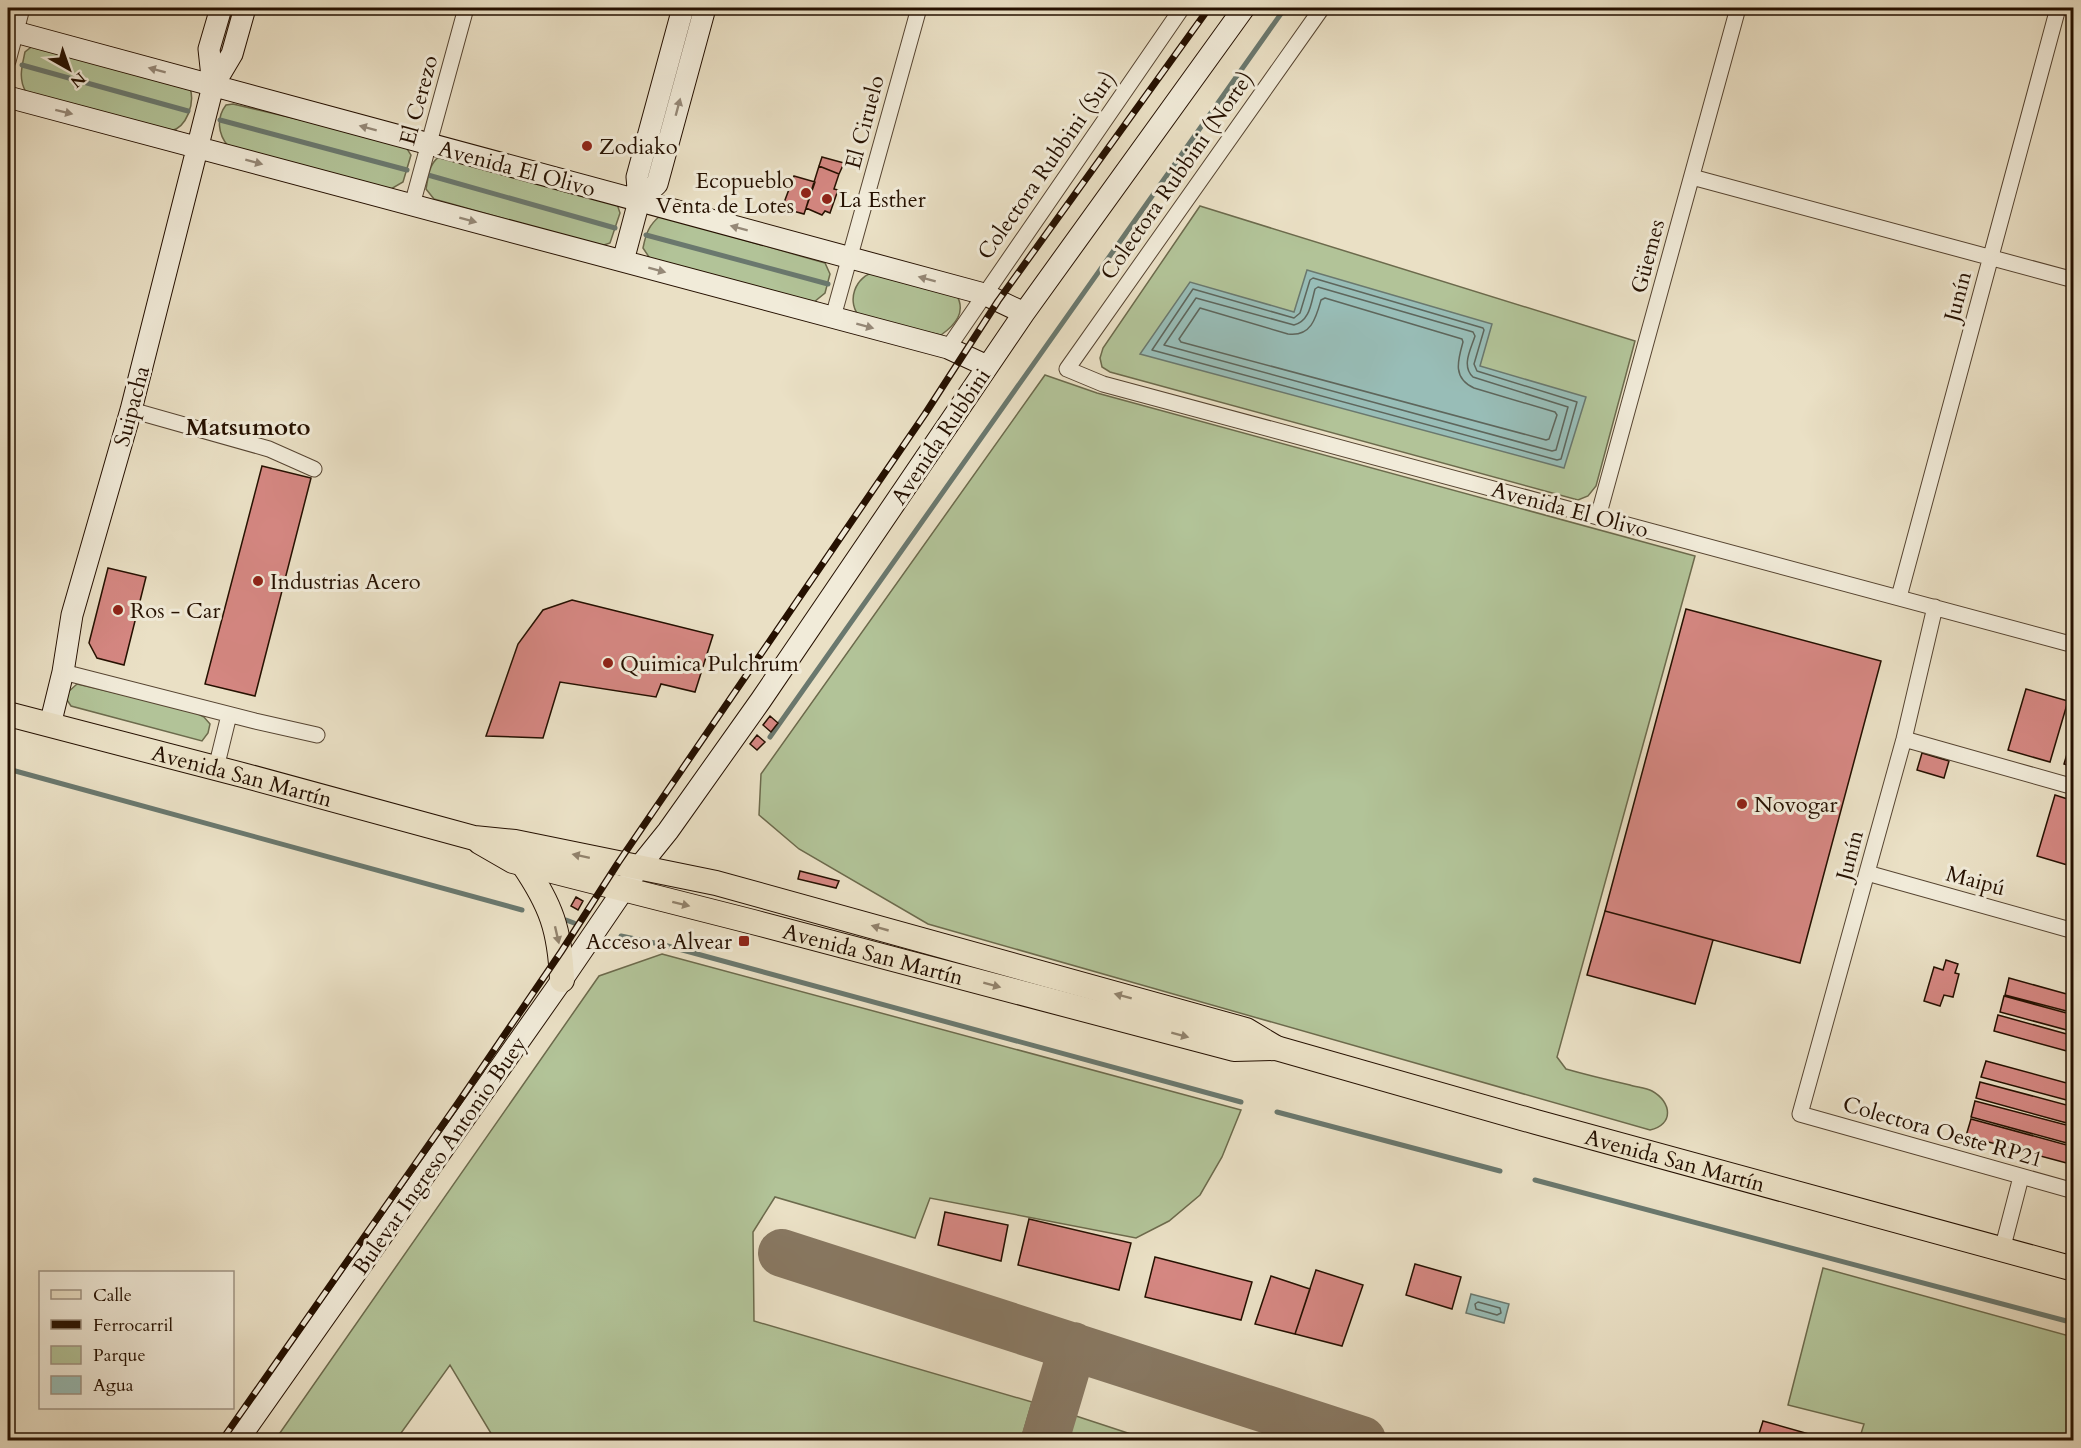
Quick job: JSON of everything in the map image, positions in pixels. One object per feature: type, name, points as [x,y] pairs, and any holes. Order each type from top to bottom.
[{"type":"main road","name":"Avenida San Martín","points":[[8,714],[474,838],[515,842],[716,883],[1246,1030],[1276,1048],[1536,1122],[2073,1269]]},
{"type":"main road","name":"Avenida San Martín","points":[[474,838],[513,861],[523,864],[1234,1049],[1276,1048]]},
{"type":"main road","points":[[523,864],[540,889],[552,913],[561,952],[562,980]]},
{"type":"street","points":[[8,61],[11,31],[22,8]]},
{"type":"street","points":[[213,86],[209,49],[220,8]]},
{"type":"street","points":[[213,86],[232,54],[245,8]]},
{"type":"street","name":"El Cerezo","points":[[412,205],[466,8]]},
{"type":"street","points":[[623,261],[639,201],[637,177],[683,8]]},
{"type":"street","points":[[639,201],[657,184],[705,8]]},
{"type":"street","name":"El Ciruelo","points":[[834,317],[919,8]]},
{"type":"street","name":"Colectora Rubbini (Sur)","points":[[948,348],[1182,8]]},
{"type":"street","name":"Avenida Rubbini","points":[[639,867],[668,831],[766,693],[1024,313],[1244,8]]},
{"type":"street","name":"Colectora Rubbini (Norte)","points":[[1067,369],[1322,8]]},
{"type":"street","name":"Güemes","points":[[1598,517],[1738,8]]},
{"type":"street","name":"Junín","points":[[1899,597],[2058,8]]},
{"type":"street","name":"Avenida El Olivo","points":[[11,31],[984,294],[1024,313]]},
{"type":"street","name":"Suipacha","points":[[50,725],[63,672],[72,615],[131,410],[213,86]]},
{"type":"street","points":[[8,97],[948,348],[987,366]]},
{"type":"street","points":[[1692,177],[2073,280]]},
{"type":"street","name":"Avenida El Olivo","points":[[1067,369],[1103,384],[2073,645]]},
{"type":"street","points":[[131,410],[269,449],[314,469]]},
{"type":"street","name":"Junín","points":[[1800,1114],[1904,739],[1935,607]]},
{"type":"street","points":[[63,672],[317,735]]},
{"type":"street","points":[[216,768],[229,715]]},
{"type":"street","points":[[1904,739],[2073,788]]},
{"type":"street","name":"Bulevar Ingreso Antonio Buey","points":[[238,1440],[639,867]]},
{"type":"street","name":"Maipú","points":[[1867,873],[2073,931]]},
{"type":"street","name":"Colectora Oeste RP21","points":[[1800,1114],[2073,1191]]},
{"type":"street","points":[[2002,1250],[2020,1177]]},
{"type":"green space","points":[[35,44],[190,88],[191,100],[188,114],[177,129],[171,131],[26,92],[21,72],[25,52]]},
{"type":"green space","points":[[233,104],[404,144],[411,155],[403,182],[391,189],[228,146],[220,131],[220,121],[226,105]]},
{"type":"green space","points":[[443,154],[617,204],[620,213],[610,243],[601,246],[434,199],[426,189],[430,168]]},
{"type":"green space","points":[[1200,206],[1635,341],[1596,486],[1588,496],[1578,500],[1110,372],[1102,367],[1100,358],[1103,348]]},
{"type":"green space","points":[[660,216],[825,263],[830,274],[825,293],[814,302],[651,260],[643,248],[645,238],[648,230]]},
{"type":"green space","points":[[876,272],[956,294],[960,307],[958,318],[941,335],[861,318],[854,305],[855,290],[863,278]]},
{"type":"green space","points":[[1045,375],[1097,393],[1695,556],[1557,1057],[1566,1069],[1652,1091],[1664,1101],[1667,1113],[1663,1123],[1650,1130],[928,924],[799,849],[759,815],[761,774]]},
{"type":"green space","points":[[77,684],[190,710],[204,717],[210,724],[208,733],[202,741],[71,706],[67,700],[67,693]]},
{"type":"green space","points":[[662,954],[1241,1110],[1222,1157],[1200,1195],[1169,1221],[1136,1238],[930,1198],[915,1238],[775,1197],[753,1232],[754,1321],[1032,1402],[1021,1440],[495,1440],[450,1365],[396,1440],[275,1440],[599,976]]},
{"type":"green space","points":[[1823,1268],[2073,1337],[2073,1440],[1859,1440],[1864,1424],[1788,1405]]},
{"type":"green space","points":[[1073,1415],[1149,1440],[1066,1440]]},
{"type":"water","points":[[1307,270],[1492,324],[1480,366],[1586,397],[1564,468],[1140,354],[1190,282],[1294,312]]},
{"type":"water","points":[[1471,1294],[1509,1304],[1504,1323],[1466,1313]]},
{"type":"building","points":[[822,157],[844,163],[839,174],[819,166]]},
{"type":"building","points":[[819,166],[839,174],[834,189],[838,190],[830,213],[825,211],[822,215],[806,208]]},
{"type":"building","points":[[794,176],[815,182],[804,214],[782,208]]},
{"type":"building","name":"Industrias Acero","points":[[262,466],[311,478],[255,696],[205,684]]},
{"type":"building","name":"Ros - Car","points":[[108,568],[146,577],[124,665],[97,658],[89,643]]},
{"type":"building","name":"Quimica Pulchrum","points":[[572,600],[713,635],[695,692],[661,684],[656,697],[560,682],[543,738],[486,736],[518,644],[543,610]]},
{"type":"building","name":"Novogar","points":[[1686,609],[1881,661],[1800,963],[1605,911]]},
{"type":"building","points":[[2026,689],[2068,701],[2050,762],[2008,750]]},
{"type":"building","points":[[770,716],[778,723],[771,732],[763,725]]},
{"type":"building","points":[[2074,731],[2074,767],[2064,764]]},
{"type":"building","points":[[757,735],[765,742],[757,750],[750,744]]},
{"type":"building","points":[[1922,753],[1949,761],[1944,778],[1917,770]]},
{"type":"building","points":[[2055,795],[2074,801],[2074,867],[2037,856]]},
{"type":"building","points":[[800,871],[839,881],[836,888],[798,879]]},
{"type":"building","points":[[576,897],[583,901],[578,910],[571,906]]},
{"type":"building","points":[[1605,911],[1713,940],[1695,1004],[1587,975]]},
{"type":"building","points":[[1946,960],[1958,964],[1955,973],[1959,974],[1953,997],[1944,995],[1940,1006],[1924,1001],[1934,967],[1943,970]]},
{"type":"building","points":[[2009,978],[2074,996],[2074,1013],[2005,995]]},
{"type":"building","points":[[2004,996],[2074,1015],[2074,1032],[2000,1012]]},
{"type":"building","points":[[1998,1015],[2074,1036],[2074,1053],[1994,1031]]},
{"type":"building","points":[[1986,1061],[2074,1085],[2074,1102],[1981,1077]]},
{"type":"building","points":[[1980,1082],[2074,1107],[2074,1125],[1976,1098]]},
{"type":"building","points":[[1975,1101],[2074,1127],[2074,1145],[1971,1117]]},
{"type":"building","points":[[1971,1119],[2074,1147],[2074,1165],[1966,1136]]},
{"type":"building","points":[[945,1212],[1008,1225],[1001,1261],[938,1245]]},
{"type":"building","points":[[1029,1219],[1131,1243],[1119,1290],[1018,1265]]},
{"type":"building","points":[[1155,1257],[1252,1282],[1241,1320],[1145,1297]]},
{"type":"building","points":[[1415,1264],[1461,1277],[1452,1309],[1406,1295]]},
{"type":"building","points":[[1316,1270],[1363,1285],[1342,1346],[1295,1334]]},
{"type":"building","points":[[1271,1276],[1310,1289],[1295,1334],[1255,1324]]},
{"type":"building","points":[[1763,1421],[1830,1440],[1757,1440]]},
{"type":"waterway","points":[[770,737],[1285,8]]},
{"type":"waterway","points":[[22,65],[188,111]]},
{"type":"waterway","points":[[220,120],[407,170]]},
{"type":"waterway","points":[[428,175],[615,228]]},
{"type":"waterway","points":[[646,235],[828,284]]},
{"type":"waterway","points":[[8,769],[522,910]]},
{"type":"waterway","points":[[566,920],[574,923]]},
{"type":"waterway","points":[[621,936],[664,945],[1241,1102]]},
{"type":"waterway","points":[[1277,1112],[1500,1171]]},
{"type":"waterway","points":[[1535,1180],[2074,1323]]},
{"type":"taxiway","points":[[782,1253],[1362,1440]]},
{"type":"taxiway","points":[[1045,1440],[1073,1346]]},
{"type":"railway","points":[[222,1440],[561,952],[618,863],[925,414],[998,301],[1209,8]]},
{"type":"place","name":"Zodiako","points":[[587,146]]},
{"type":"place","name":"Ecopueblo Venta de Lotes","points":[[806,193]]},
{"type":"place","name":"La Esther","points":[[827,199]]},
{"type":"place","name":"Industrias Acero","points":[[258,581]]},
{"type":"place","name":"Ros - Car","points":[[118,610]]},
{"type":"place","name":"Quimica Pulchrum","points":[[608,663]]},
{"type":"place","name":"Novogar","points":[[1742,804]]},
{"type":"place","name":"Acceso a Alvear","points":[[744,941]]},
{"type":"district","name":"Matsumoto","points":[[248,427]]}]
